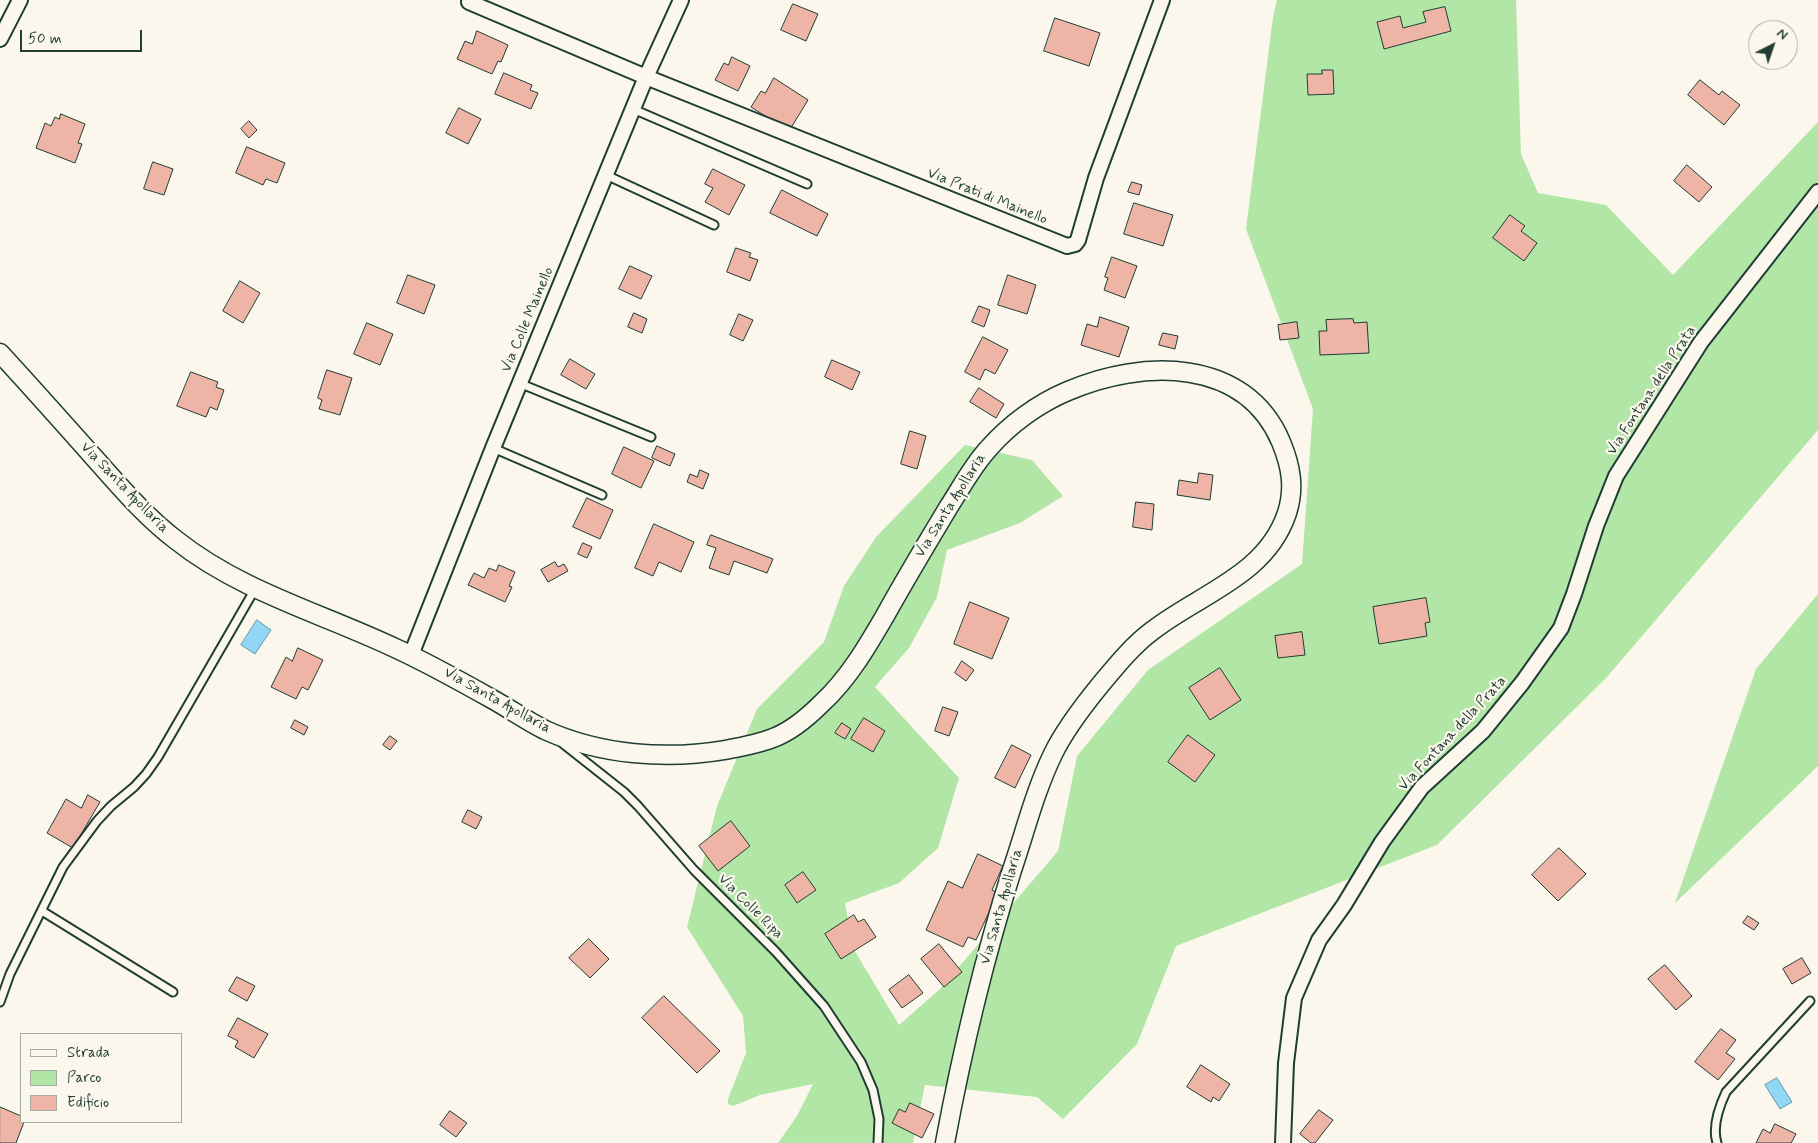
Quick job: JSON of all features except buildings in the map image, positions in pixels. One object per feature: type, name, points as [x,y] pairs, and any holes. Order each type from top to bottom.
[{"type":"street","points":[[0,39],[20,0]]},
{"type":"street","name":"Via Colle Mainello","points":[[411,655],[519,383],[646,77],[681,0]]},
{"type":"street","name":"Via Prati di Mainello","points":[[646,77],[1062,245],[1071,246],[1078,240],[1096,178],[1162,0]]},
{"type":"street","points":[[469,2],[646,77]]},
{"type":"street","name":"Via Fontana della Prata","points":[[1283,1143],[1286,1063],[1294,998],[1319,940],[1344,905],[1382,842],[1422,787],[1483,731],[1522,683],[1560,628],[1616,476],[1701,342],[1818,192]]},
{"type":"street","name":"Via Santa Apollaria","points":[[0,353],[148,517],[191,552],[255,588],[411,655],[544,729],[581,743],[654,754],[713,752],[746,746],[774,738],[802,720],[826,700],[846,677],[867,646],[957,494],[986,451],[1013,425],[1039,407],[1068,391],[1094,382],[1137,372],[1154,371],[1186,373],[1217,379],[1241,391],[1259,405],[1279,438],[1292,475],[1288,511],[1280,530],[1253,565],[1229,583],[1182,610],[1147,634],[1105,679],[1084,706],[1052,755],[1035,799],[991,936],[954,1094],[945,1143]]},
{"type":"lane","points":[[633,109],[807,184]]},
{"type":"lane","points":[[606,175],[714,225]]},
{"type":"lane","points":[[519,383],[650,437]]},
{"type":"lane","points":[[493,448],[602,495]]},
{"type":"lane","points":[[0,1002],[10,974],[63,867],[111,806],[146,774],[158,757],[255,588]]},
{"type":"lane","name":"Via Colle Ripa","points":[[544,729],[624,792],[694,870],[776,952],[824,1006],[861,1062],[873,1090],[879,1119],[878,1143]]},
{"type":"lane","points":[[42,911],[172,992]]},
{"type":"lane","points":[[1717,1143],[1715,1131],[1718,1113],[1726,1092],[1810,1001]]},
{"type":"green space","points":[[1277,0],[1516,0],[1521,154],[1538,193],[1606,205],[1673,275],[1818,122],[1818,430],[1607,677],[1437,845],[1176,946],[1137,1044],[1063,1119],[1037,1097],[925,1085],[913,1143],[778,1143],[797,1116],[813,1084],[760,1095],[733,1106],[728,1104],[728,1099],[746,1053],[743,1016],[687,927],[717,806],[757,709],[824,642],[844,586],[876,537],[965,445],[1032,460],[1063,496],[1020,523],[947,550],[937,597],[909,648],[875,687],[959,778],[938,848],[899,883],[845,903],[853,948],[899,1025],[940,989],[1058,851],[1077,756],[1148,670],[1302,564],[1313,409],[1246,229],[1273,17]]},
{"type":"green space","points":[[1818,594],[1818,766],[1675,903],[1756,669]]},
{"type":"water","points":[[257,620],[271,630],[255,654],[241,645]]},
{"type":"water","points":[[1777,1078],[1792,1102],[1780,1109],[1765,1085]]}]
